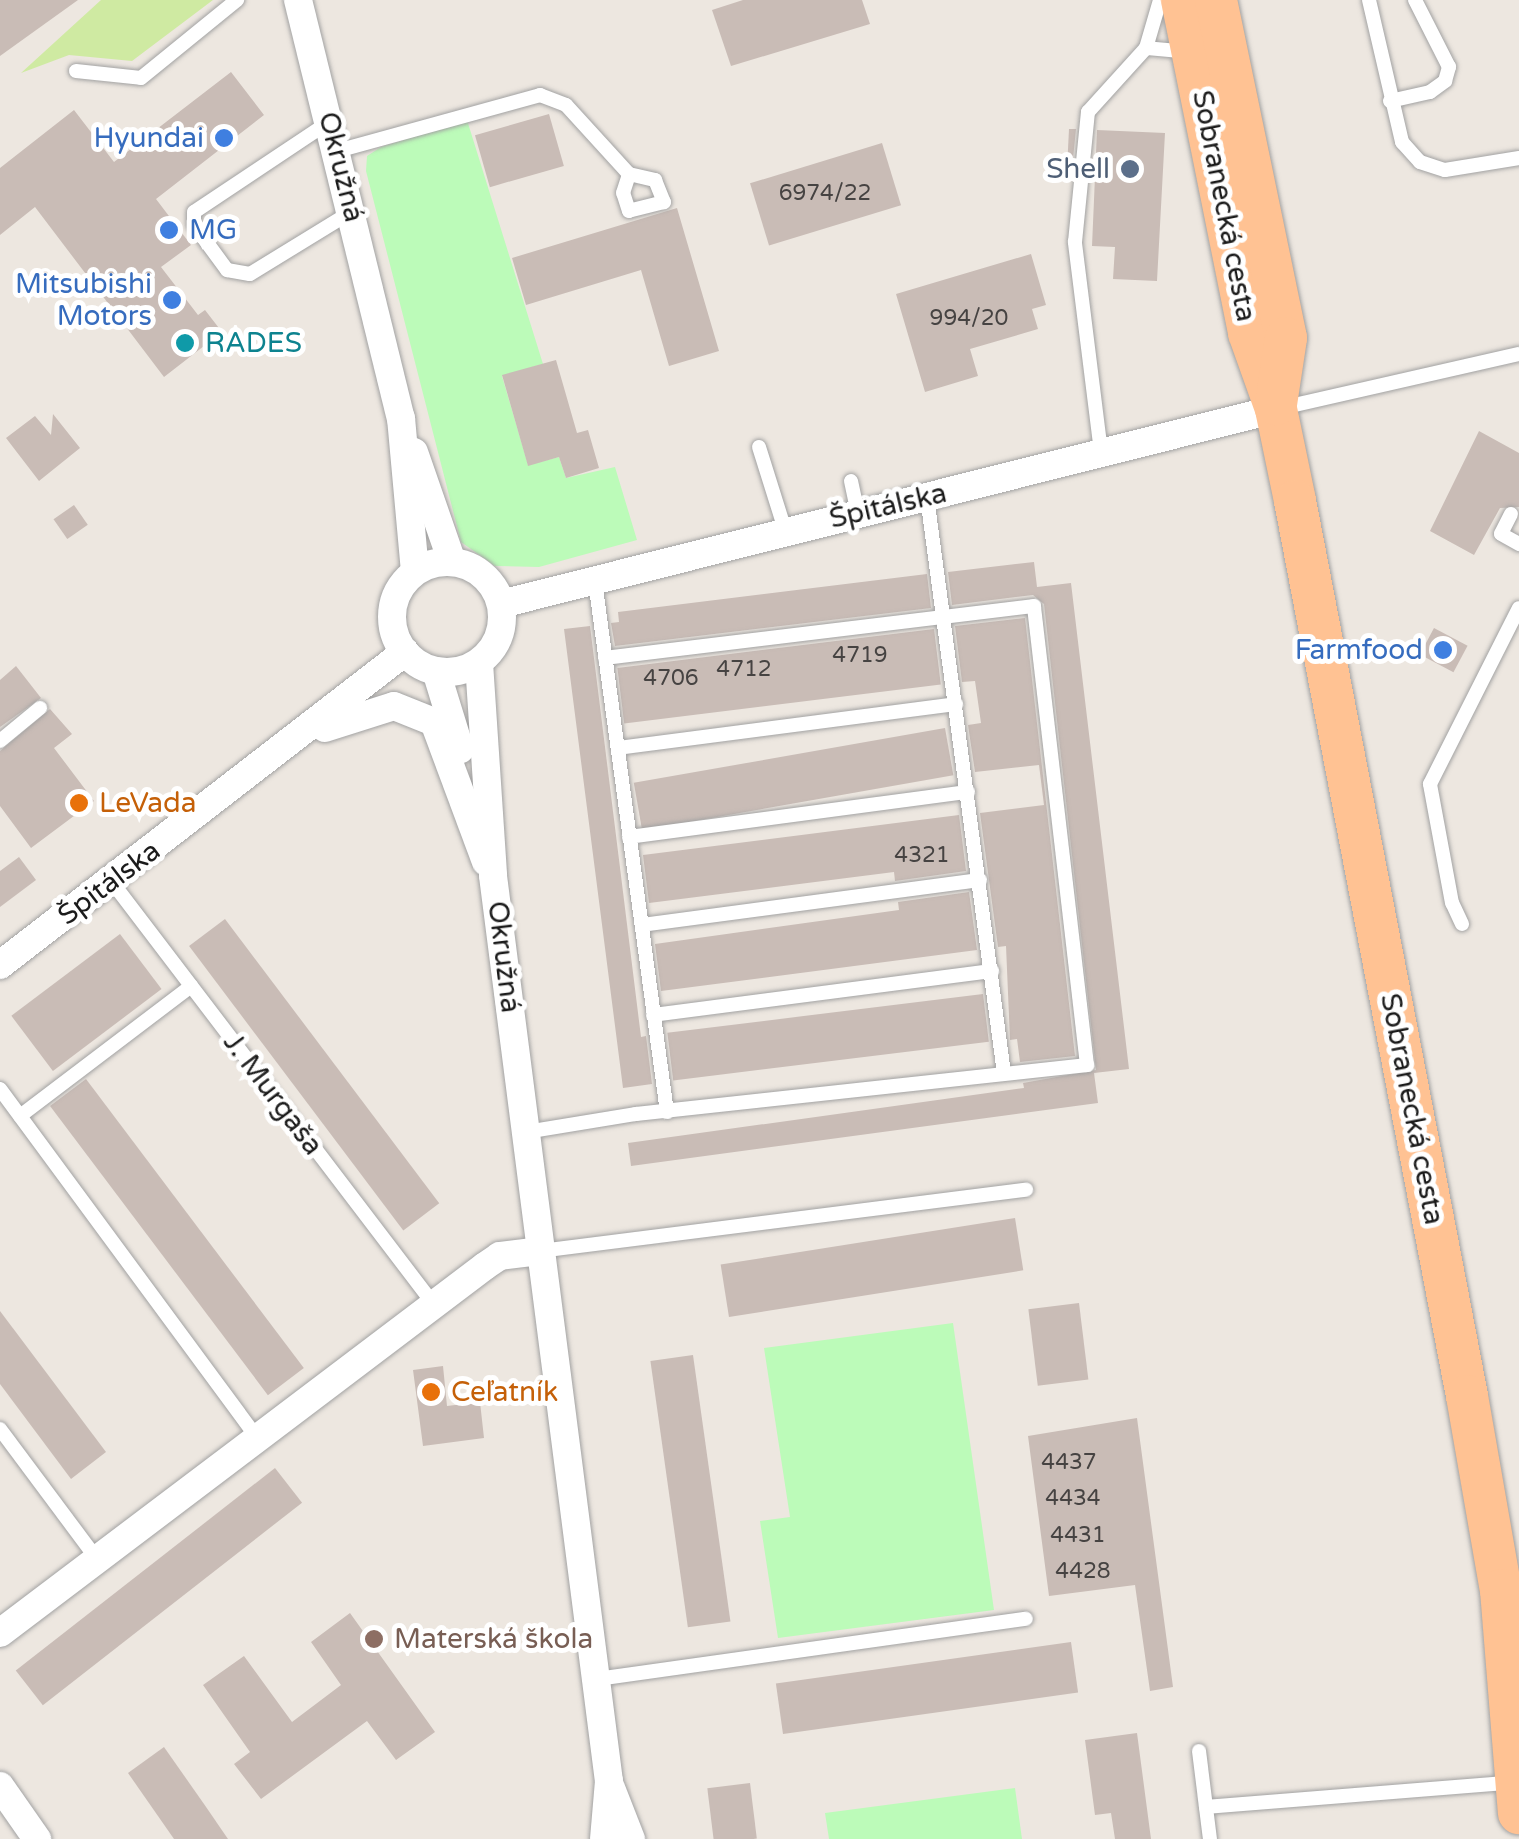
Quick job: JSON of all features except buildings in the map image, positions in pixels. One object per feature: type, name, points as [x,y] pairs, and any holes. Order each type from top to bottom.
[{"type":"main road","name":"Sobranecká cesta","points":[[1182,0],[1249,333],[1276,409],[1468,1396],[1502,1590],[1519,1813]]},
{"type":"main road","name":"Sobranecká cesta","points":[[1216,0],[1286,338],[1276,409]]},
{"type":"street","name":"Okružná","points":[[298,0],[401,418],[415,571]]},
{"type":"street","name":"Špitálska","points":[[501,604],[1276,409]]},
{"type":"street","points":[[401,418],[452,562]]},
{"type":"street","points":[[452,562],[483,575],[501,604],[499,638],[479,663],[436,671],[405,652],[396,638],[393,606],[415,571],[452,562]]},
{"type":"street","name":"Špitálska","points":[[0,965],[297,741],[405,652]]},
{"type":"street","name":"Okružná","points":[[479,663],[493,876],[609,1782],[604,1839]]},
{"type":"street","points":[[436,671],[493,876]]},
{"type":"street","points":[[297,741],[379,708],[422,713],[444,737],[467,824],[493,876]]},
{"type":"street","points":[[0,1633],[256,1436],[500,1256],[540,1250]]},
{"type":"street","name":"Okružná","points":[[609,1782],[632,1839]]},
{"type":"street","points":[[0,1786],[37,1839]]},
{"type":"lane","points":[[76,70],[142,78],[237,0]]},
{"type":"lane","points":[[1100,452],[1075,242],[1088,112],[1146,48],[1160,0]]},
{"type":"lane","points":[[1370,0],[1402,142],[1420,162],[1445,170],[1519,158]]},
{"type":"lane","points":[[1390,101],[1430,92],[1445,81],[1449,67],[1416,0]]},
{"type":"lane","points":[[1146,48],[1193,52],[1232,69]]},
{"type":"lane","points":[[337,150],[540,95],[566,106],[628,174]]},
{"type":"lane","points":[[330,121],[194,212],[194,226],[227,270],[250,274],[352,211]]},
{"type":"lane","points":[[1276,409],[1519,354]]},
{"type":"lane","points":[[759,447],[785,530]]},
{"type":"lane","points":[[850,481],[858,513]]},
{"type":"lane","points":[[927,497],[1004,1074]]},
{"type":"lane","points":[[1511,514],[1502,534],[1519,544]]},
{"type":"lane","points":[[595,581],[667,1112]]},
{"type":"lane","points":[[526,1132],[667,1112],[1087,1066],[1034,606],[605,658]]},
{"type":"lane","points":[[1462,924],[1452,902],[1430,784],[1519,608]]},
{"type":"lane","points":[[618,748],[956,704]]},
{"type":"lane","points":[[0,741],[40,708]]},
{"type":"lane","points":[[629,836],[968,792]]},
{"type":"lane","points":[[642,925],[980,880]]},
{"type":"lane","name":"J. Murgaša","points":[[112,882],[435,1306]]},
{"type":"lane","points":[[653,1015],[992,971]]},
{"type":"lane","points":[[20,1116],[192,986]]},
{"type":"lane","points":[[0,1089],[256,1436]]},
{"type":"lane","points":[[540,1250],[1026,1190]]},
{"type":"lane","points":[[0,1429],[97,1558]]},
{"type":"lane","points":[[597,1679],[1026,1619]]},
{"type":"lane","points":[[1199,1751],[1210,1839]]},
{"type":"lane","points":[[1206,1807],[1518,1782]]},
{"type":"green space","points":[[101,0],[213,0],[132,61],[69,55],[21,73]]},
{"type":"green space","points":[[467,120],[543,364],[502,376],[528,465],[559,457],[566,478],[615,467],[637,540],[539,567],[495,566],[461,542],[366,171],[367,156],[381,147]]},
{"type":"green space","points":[[953,1323],[994,1610],[778,1638],[760,1521],[790,1517],[764,1348]]},
{"type":"green space","points":[[1015,1788],[1022,1839],[829,1839],[825,1813]]},
{"type":"place","name":"Hyundai","points":[[224,138]]},
{"type":"place","name":"Shell","points":[[1130,169]]},
{"type":"place","name":"MG","points":[[169,230]]},
{"type":"place","name":"Mitsubishi Motors","points":[[172,300]]},
{"type":"place","name":"RADES","points":[[185,343]]},
{"type":"place","name":"Farmfood","points":[[1443,650]]},
{"type":"place","name":"LeVada","points":[[79,803]]},
{"type":"place","name":"Ceľatník","points":[[431,1392]]},
{"type":"place","name":"Materská škola","points":[[374,1639]]}]
